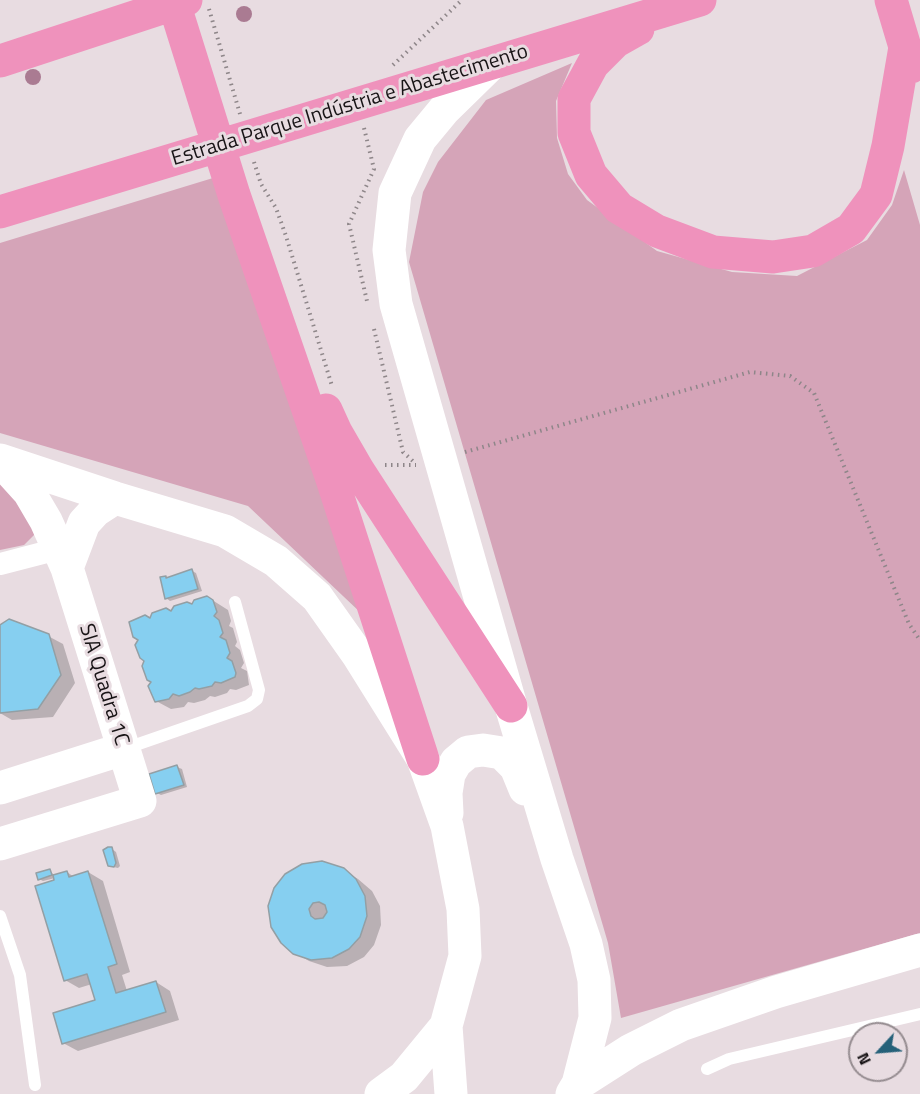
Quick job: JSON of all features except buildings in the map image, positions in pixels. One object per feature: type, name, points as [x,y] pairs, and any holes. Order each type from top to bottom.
[{"type":"highway","points":[[173,0],[243,192],[336,432],[511,706]]},
{"type":"highway","points":[[0,60],[186,0]]},
{"type":"highway","points":[[192,0],[243,192],[332,479],[423,759]]},
{"type":"highway","name":"Estrada Parque Indústria e Abastecimento","points":[[0,212],[700,0]]},
{"type":"highway","points":[[891,2],[920,96]]},
{"type":"highway","points":[[669,10],[615,42],[593,64],[574,99],[574,133],[591,175],[618,207],[657,231],[714,252],[773,257],[813,251],[851,229],[876,195],[888,146],[905,47]]},
{"type":"main road","points":[[490,65],[444,110],[420,139],[395,193],[389,250],[396,304],[429,462],[511,706],[557,859],[586,944],[594,980],[595,1018],[575,1089]]},
{"type":"main road","points":[[1,460],[225,531],[276,561],[317,597],[358,656],[423,759],[447,826],[463,909],[465,956],[446,1026],[451,1094]]},
{"type":"main road","name":"SIA Quadra 1C","points":[[0,844],[140,801],[63,559],[46,522],[28,492],[1,460]]},
{"type":"main road","points":[[63,559],[84,523],[95,511],[115,498]]},
{"type":"main road","points":[[0,788],[123,749]]},
{"type":"main road","points":[[447,826],[446,793],[449,774],[456,762],[468,752],[483,750],[502,753],[516,767],[557,859]]},
{"type":"main road","points":[[575,1089],[631,1050],[681,1025],[776,992],[904,959]]},
{"type":"main road","points":[[381,1094],[404,1077],[446,1026]]},
{"type":"street","points":[[0,564],[63,559]]},
{"type":"lane","points":[[123,749],[248,706],[257,699],[259,690],[235,602]]},
{"type":"lane","points":[[0,916],[20,975],[35,1085]]},
{"type":"lane","points":[[707,1069],[729,1059],[920,1014]]},
{"type":"path","points":[[206,0],[242,119]]},
{"type":"path","points":[[393,65],[462,0]]},
{"type":"path","points":[[358,103],[374,169],[350,224],[368,304]]},
{"type":"path","points":[[251,152],[261,184],[276,208],[286,236],[334,393]]},
{"type":"path","points":[[374,327],[403,452],[429,462]]},
{"type":"path","points":[[380,464],[395,466],[429,462],[750,372],[790,376],[814,393],[909,624],[920,640]]},
{"type":"shaded area","points":[[572,63],[556,101],[557,138],[568,174],[587,200],[657,251],[732,272],[797,276],[867,240],[892,205],[904,170],[920,225],[920,933],[621,1018],[608,943],[409,262],[423,192],[438,162],[486,100]]},
{"type":"shaded area","points":[[213,178],[362,614],[248,506],[0,433],[0,243]]},
{"type":"shaded area","points":[[0,481],[27,498],[37,532],[24,545],[0,550]]}]
